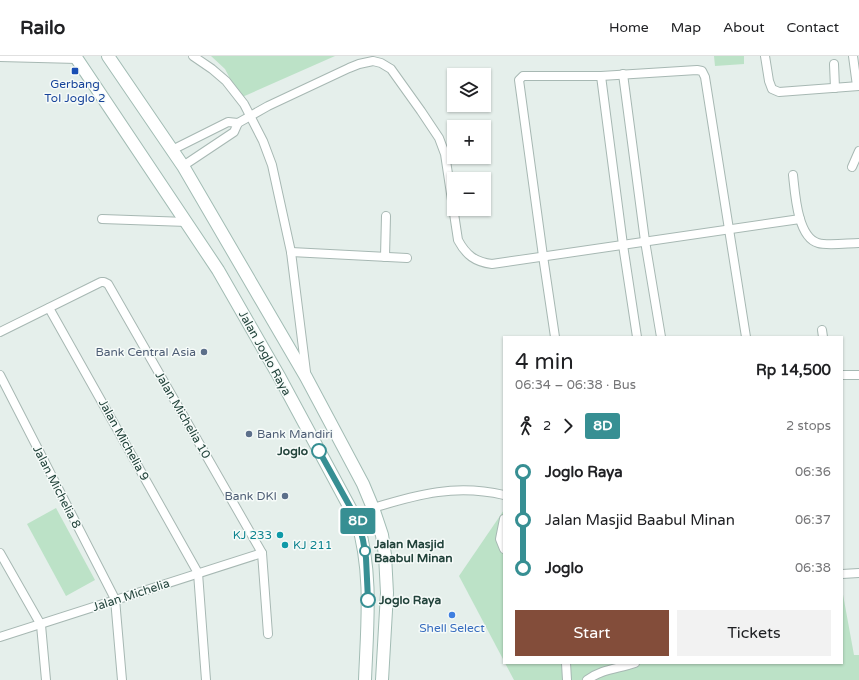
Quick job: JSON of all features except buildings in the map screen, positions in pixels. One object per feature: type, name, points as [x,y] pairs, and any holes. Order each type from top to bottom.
[{"type":"main road","name":"Jalan Joglo Raya","points":[[108,56],[183,166],[306,377],[363,484],[382,535],[385,555],[387,593],[382,680]]},
{"type":"main road","name":"Jalan Joglo Raya","points":[[76,58],[218,270],[358,521],[366,558],[368,600],[365,680]]},
{"type":"main road","points":[[344,495],[363,484]]},
{"type":"street","points":[[193,56],[226,81],[244,104],[272,165],[291,252],[306,377]]},
{"type":"street","points":[[765,56],[769,81],[772,88],[779,92],[858,86],[853,56]]},
{"type":"street","points":[[0,57],[76,58]]},
{"type":"street","points":[[183,166],[234,132],[238,123],[250,116],[274,103],[349,68],[373,61],[381,63],[391,69],[439,138],[445,154],[458,240],[463,249],[480,263],[492,264],[800,219]]},
{"type":"street","points":[[834,64],[835,88]]},
{"type":"street","points":[[555,336],[542,256],[519,80],[523,76],[601,76],[697,70],[704,73],[746,336]]},
{"type":"street","points":[[623,74],[661,336]]},
{"type":"street","points":[[601,76],[636,336]]},
{"type":"street","points":[[172,150],[228,122],[238,123]]},
{"type":"street","points":[[852,167],[859,151]]},
{"type":"street","points":[[793,175],[800,219],[806,232],[817,243],[859,243]]},
{"type":"street","points":[[385,257],[386,216]]},
{"type":"street","points":[[102,219],[187,222]]},
{"type":"street","points":[[291,252],[407,258]]},
{"type":"street","name":"Jalan Michelia 10","points":[[49,308],[101,282],[108,284],[262,553]]},
{"type":"street","points":[[0,332],[49,308]]},
{"type":"street","name":"Jalan Michelia 9","points":[[49,308],[198,573]]},
{"type":"street","name":"Jalan Michelia 8","points":[[0,375],[115,599]]},
{"type":"street","points":[[843,375],[859,376]]},
{"type":"street","points":[[373,508],[414,496],[442,491],[475,491],[503,495]]},
{"type":"street","points":[[503,524],[500,539],[503,546]]},
{"type":"street","points":[[0,553],[41,625],[46,680]]},
{"type":"street","points":[[262,553],[268,634]]},
{"type":"street","name":"Jalan Michelia","points":[[0,637],[262,553]]},
{"type":"street","points":[[198,573],[206,680]]},
{"type":"street","points":[[843,574],[859,573]]},
{"type":"street","points":[[115,599],[122,680]]},
{"type":"street","points":[[566,664],[567,680]]},
{"type":"street","points":[[587,680],[596,674],[607,670],[631,664]]},
{"type":"green space","points":[[211,56],[335,56],[240,98],[225,69]]},
{"type":"green space","points":[[714,56],[744,56],[744,64],[715,66]]},
{"type":"green space","points":[[56,508],[95,580],[66,596],[27,524]]},
{"type":"green space","points":[[503,511],[503,659],[459,576]]},
{"type":"green space","points":[[843,594],[854,655],[859,655],[859,680],[514,680],[506,664],[843,664]]},
{"type":"bus line","name":"8D","points":[[319,451],[358,521],[366,558],[368,600]]},
{"type":"place","name":"Gerbang Tol Joglo 2","points":[[75,71]]},
{"type":"place","name":"Bank Central Asia","points":[[204,352]]},
{"type":"place","name":"Bank Mandiri","points":[[249,434]]},
{"type":"place","name":"Joglo","points":[[319,451]]},
{"type":"place","name":"Bank DKI","points":[[285,496]]},
{"type":"place","name":"KJ 233","points":[[280,535]]},
{"type":"place","name":"KJ 211","points":[[285,545]]},
{"type":"place","name":"Jalan Masjid Baabul Minan","points":[[365,551]]},
{"type":"place","name":"Joglo Raya","points":[[368,600]]},
{"type":"place","name":"Shell Select","points":[[452,615]]}]
